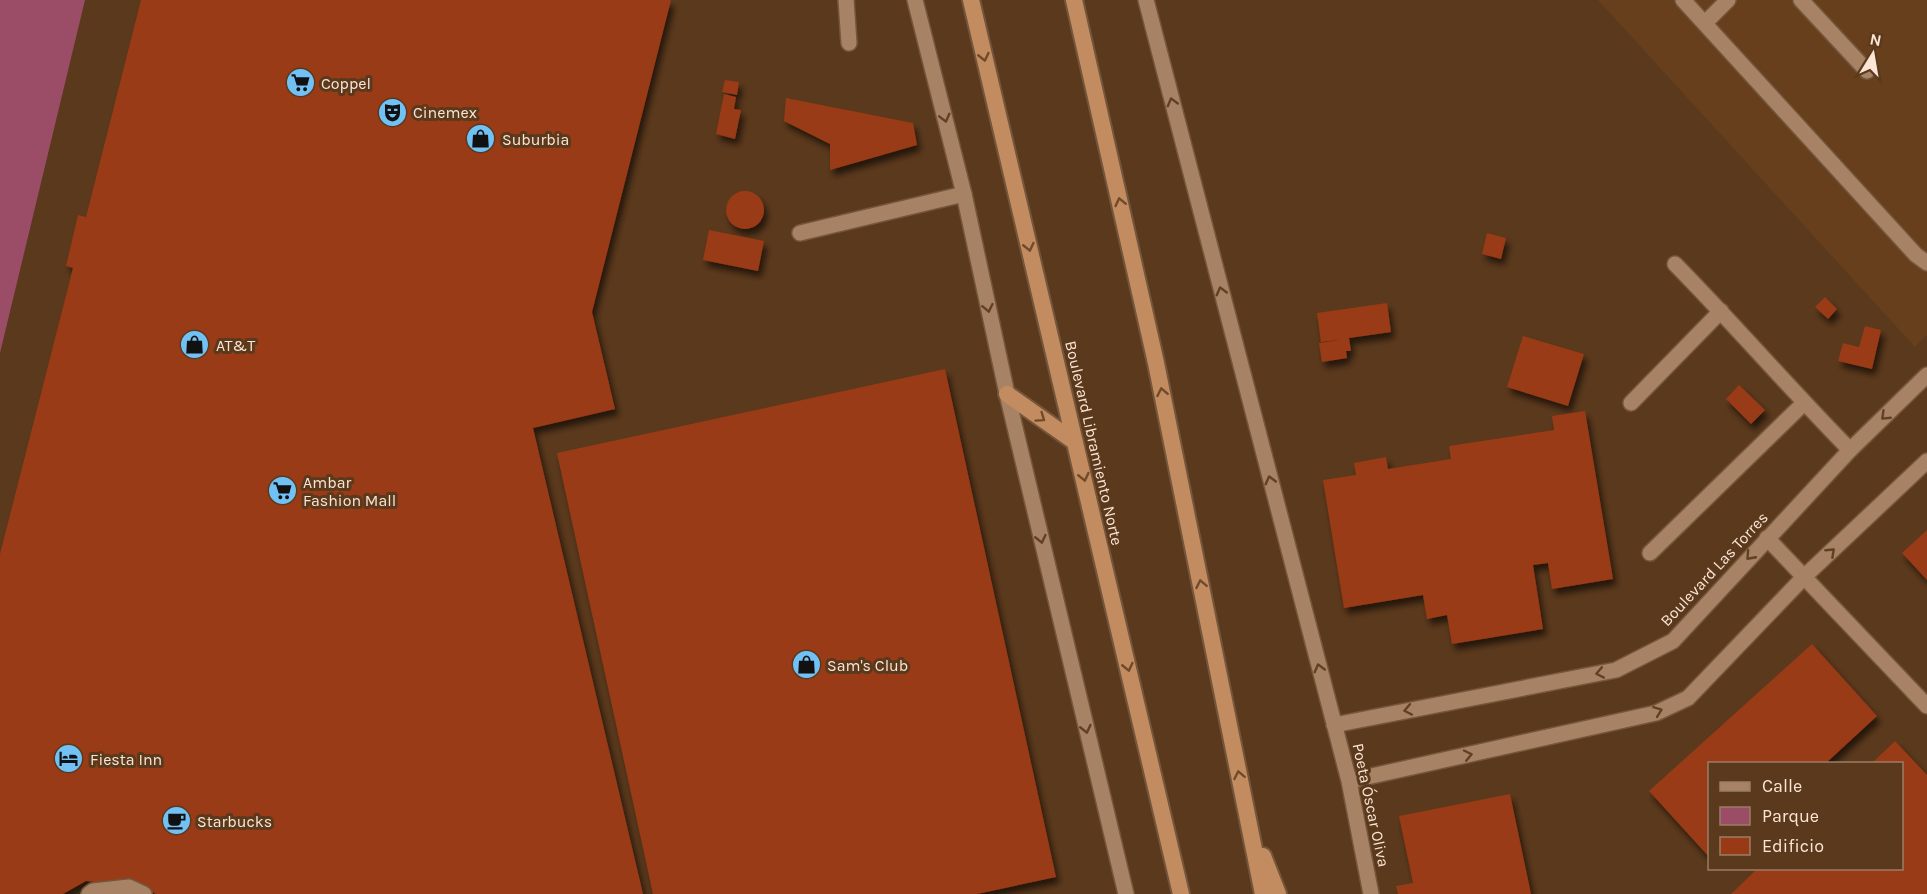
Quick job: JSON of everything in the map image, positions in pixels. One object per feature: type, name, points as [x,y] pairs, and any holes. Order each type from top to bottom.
[{"type":"highway","name":"Boulevard Libramiento Norte","points":[[971,0],[1181,894]]},
{"type":"highway","points":[[1074,0],[1156,363],[1263,894]]},
{"type":"highway","points":[[1007,394],[1076,442]]},
{"type":"highway","points":[[1246,809],[1278,894]]},
{"type":"street","points":[[846,0],[849,43]]},
{"type":"street","points":[[915,0],[964,194],[1007,394],[1126,894]]},
{"type":"street","name":"Poeta Óscar Oliva","points":[[1146,0],[1349,781],[1371,894]]},
{"type":"street","points":[[1683,0],[1916,255],[1927,263]]},
{"type":"street","points":[[1705,23],[1728,0]]},
{"type":"street","points":[[1801,0],[1867,71]]},
{"type":"street","points":[[800,233],[964,194]]},
{"type":"street","points":[[1676,264],[1850,450]]},
{"type":"street","points":[[1631,403],[1721,312]]},
{"type":"street","name":"Boulevard Las Torres","points":[[1334,725],[1616,670],[1672,641],[1850,450],[1927,375]]},
{"type":"street","points":[[1650,553],[1804,403]]},
{"type":"street","points":[[1349,781],[1656,713],[1688,698],[1805,576],[1927,461]]},
{"type":"street","points":[[1767,538],[1927,706]]},
{"type":"street","points":[[89,894],[93,891],[129,887],[144,894]]},
{"type":"shaded area","points":[[1598,0],[1927,0],[1927,335],[1915,347]]},
{"type":"green space","points":[[0,0],[85,0],[0,353]]},
{"type":"building","name":"Ambar Fashion Mall","points":[[141,0],[671,0],[592,312],[615,409],[533,428],[643,894],[156,894],[143,887],[86,881],[63,894],[0,894],[0,554],[73,268],[66,266],[78,215],[86,217]]},
{"type":"building","points":[[725,80],[739,82],[737,95],[722,92]]},
{"type":"building","points":[[724,94],[736,97],[734,109],[741,110],[735,139],[716,134]]},
{"type":"building","points":[[786,98],[913,123],[917,145],[830,170],[830,144],[784,121]]},
{"type":"building","points":[[745,191],[752,192],[758,197],[763,203],[763,217],[758,223],[752,228],[745,229],[738,228],[732,223],[727,217],[726,210],[727,203],[732,197],[738,192]]},
{"type":"building","points":[[709,230],[764,241],[758,271],[703,260]]},
{"type":"building","points":[[1487,233],[1506,238],[1501,259],[1482,254]]},
{"type":"building","points":[[1825,297],[1837,309],[1828,319],[1815,307]]},
{"type":"building","points":[[1387,303],[1391,332],[1349,338],[1351,351],[1346,351],[1347,358],[1322,362],[1319,343],[1339,340],[1321,342],[1317,313]]},
{"type":"building","points":[[1865,326],[1881,330],[1872,369],[1838,361],[1843,343],[1859,347]]},
{"type":"building","points":[[1523,336],[1584,354],[1568,406],[1507,387]]},
{"type":"building","name":"Sam's Club","points":[[945,369],[1056,877],[977,894],[653,894],[557,453]]},
{"type":"building","points":[[1739,385],[1765,410],[1751,424],[1726,399]]},
{"type":"building","points":[[1585,411],[1613,579],[1552,589],[1548,563],[1533,565],[1543,629],[1452,644],[1447,615],[1427,619],[1423,595],[1344,608],[1323,480],[1356,475],[1354,463],[1386,457],[1388,469],[1451,459],[1449,446],[1554,430],[1552,416]]},
{"type":"building","points":[[1927,530],[1927,580],[1902,553]]},
{"type":"building","points":[[1812,644],[1877,716],[1827,762],[1708,762],[1708,856],[1649,791]]},
{"type":"building","points":[[1895,741],[1927,775],[1927,894],[1731,894],[1756,870],[1903,870],[1903,762],[1873,762]]},
{"type":"building","points":[[1510,794],[1531,894],[1398,894],[1396,886],[1413,883],[1399,816]]},
{"type":"place","name":"Coppel","points":[[300,83]]},
{"type":"place","name":"Cinemex","points":[[392,112]]},
{"type":"place","name":"Suburbia","points":[[481,139]]},
{"type":"place","name":"AT&T","points":[[195,345]]},
{"type":"place","name":"Ambar Fashion Mall","points":[[282,491]]},
{"type":"place","name":"Sam's Club","points":[[806,665]]},
{"type":"place","name":"Fiesta Inn","points":[[69,759]]},
{"type":"place","name":"Starbucks","points":[[176,821]]}]
